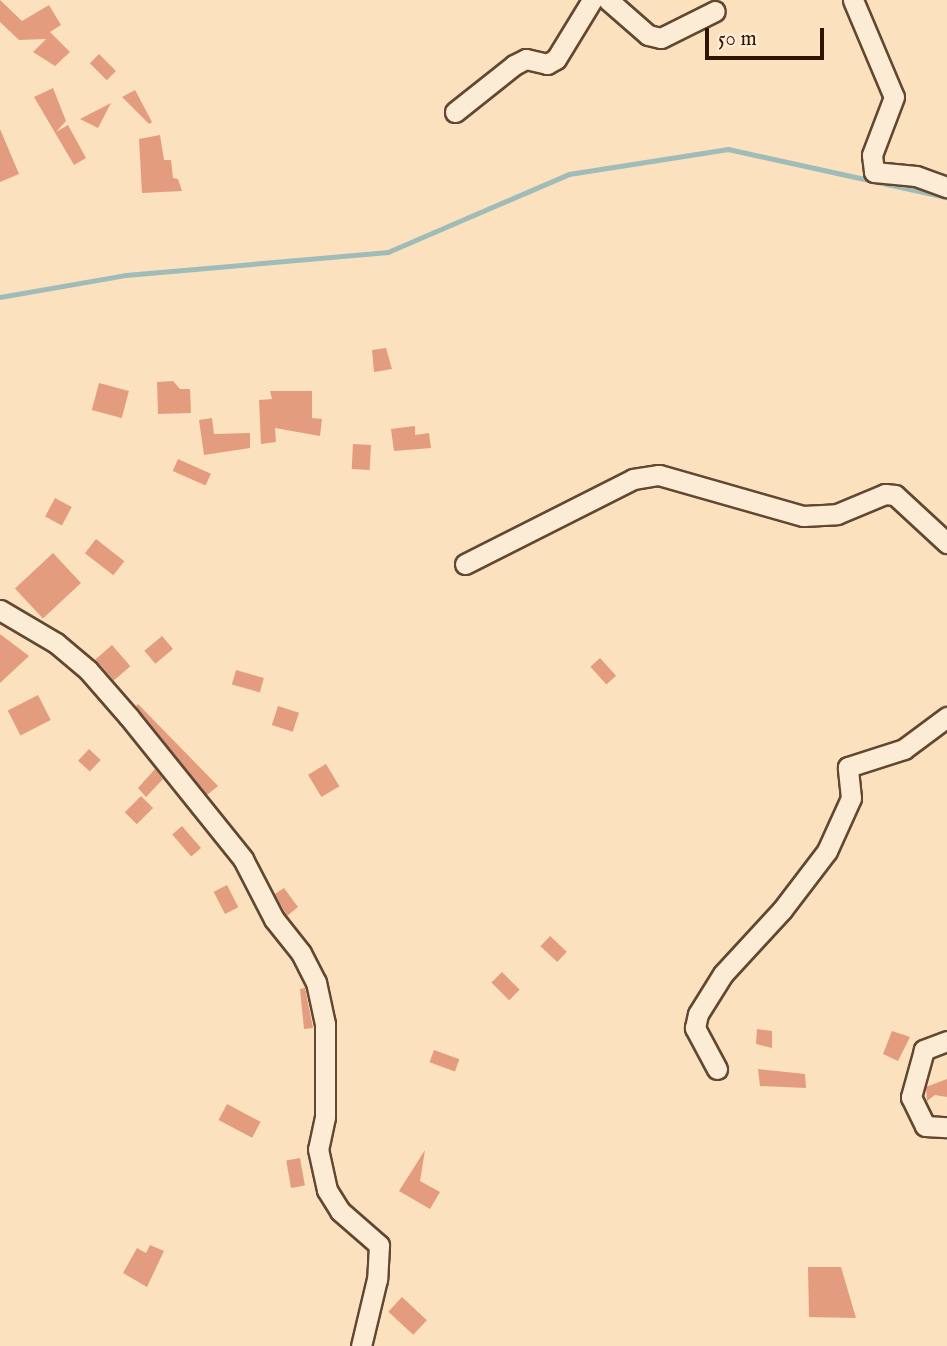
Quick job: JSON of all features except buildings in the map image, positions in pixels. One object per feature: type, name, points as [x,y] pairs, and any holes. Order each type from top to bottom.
[{"type":"street","points":[[455,112],[514,65],[526,59],[547,64],[556,59],[592,0]]},
{"type":"street","points":[[608,0],[648,35],[661,38],[715,11]]},
{"type":"street","points":[[853,0],[894,97],[872,155],[874,172],[916,176],[947,187]]},
{"type":"street","points":[[465,564],[633,479],[659,475],[803,516],[836,514],[885,494],[895,495],[947,543]]},
{"type":"street","points":[[0,610],[56,643],[88,670],[129,717],[243,859],[274,919],[301,953],[316,982],[325,1024],[325,1116],[318,1149],[327,1190],[340,1211],[379,1245],[377,1279],[361,1346]]},
{"type":"street","points":[[716,1069],[695,1028],[698,1014],[723,974],[759,938],[827,851],[851,798],[848,767],[904,749],[947,717]]},
{"type":"street","points":[[947,1041],[924,1051],[911,1097],[925,1126],[947,1127]]},
{"type":"waterway","points":[[0,297],[126,275],[388,252],[569,174],[728,149],[947,197]]}]
